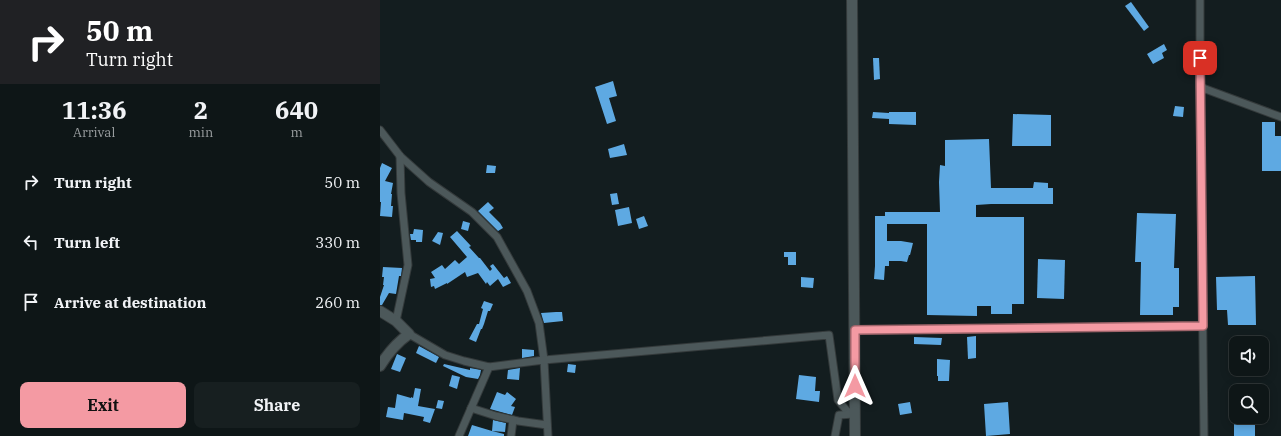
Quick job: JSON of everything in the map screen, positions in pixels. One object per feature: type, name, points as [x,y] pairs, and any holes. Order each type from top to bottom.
[{"type":"street","points":[[852,0],[855,436]]},
{"type":"street","points":[[1200,0],[1204,436]]},
{"type":"street","points":[[1200,87],[1281,117]]},
{"type":"street","points":[[380,130],[400,156],[429,182],[472,212],[497,237],[527,291],[539,323],[544,360],[548,436]]},
{"type":"street","points":[[396,321],[408,265],[401,193],[400,156]]},
{"type":"street","points":[[380,311],[396,321],[409,334],[445,355],[489,367],[544,360],[829,336],[838,400],[847,411],[855,414]]},
{"type":"street","points":[[855,330],[1203,326]]},
{"type":"street","points":[[380,366],[387,354],[397,342],[409,334]]},
{"type":"street","points":[[459,436],[489,367]]},
{"type":"street","points":[[471,408],[513,420],[547,425]]},
{"type":"street","points":[[835,436],[839,415],[855,414]]},
{"type":"street","points":[[511,436],[513,420]]},
{"type":"building","points":[[1131,2],[1149,27],[1144,31],[1125,6]]},
{"type":"building","points":[[1164,44],[1167,50],[1162,53],[1164,58],[1153,64],[1147,54]]},
{"type":"building","points":[[873,58],[879,58],[880,79],[874,80]]},
{"type":"building","points":[[613,81],[617,96],[609,98],[616,121],[607,124],[595,87]]},
{"type":"building","points":[[1175,106],[1184,107],[1183,117],[1173,116]]},
{"type":"building","points":[[873,112],[916,112],[916,125],[889,124],[889,119],[872,118]]},
{"type":"building","points":[[1013,114],[1051,115],[1051,146],[1012,146]]},
{"type":"building","points":[[1262,122],[1275,122],[1275,136],[1281,136],[1281,171],[1262,171]]},
{"type":"building","points":[[989,139],[991,188],[1033,188],[1034,182],[1048,183],[1048,188],[1053,188],[1053,204],[976,205],[976,217],[1024,217],[1024,304],[1012,304],[1012,314],[991,314],[991,306],[977,306],[977,316],[927,315],[927,224],[887,224],[887,241],[913,243],[907,262],[889,261],[889,266],[885,266],[884,280],[874,279],[875,216],[885,216],[885,212],[940,212],[940,165],[945,166],[945,140]]},
{"type":"building","points":[[624,144],[627,155],[610,158],[608,149]]},
{"type":"building","points":[[382,163],[392,168],[385,181],[393,183],[391,194],[391,206],[393,206],[392,217],[380,216],[380,168]]},
{"type":"building","points":[[487,165],[496,166],[495,173],[486,173]]},
{"type":"building","points":[[617,193],[619,204],[612,205],[610,194]]},
{"type":"building","points":[[488,202],[494,208],[489,212],[503,228],[498,231],[478,211]]},
{"type":"building","points":[[629,207],[632,223],[618,226],[615,210]]},
{"type":"building","points":[[1137,213],[1176,214],[1174,268],[1179,268],[1179,307],[1173,307],[1173,315],[1140,315],[1141,262],[1135,262]]},
{"type":"building","points":[[644,216],[648,226],[639,229],[636,219]]},
{"type":"building","points":[[463,221],[470,223],[468,231],[461,229]]},
{"type":"building","points":[[414,229],[423,230],[422,242],[411,240],[410,234],[413,234]]},
{"type":"building","points":[[457,231],[471,246],[469,247],[490,271],[492,269],[490,266],[493,264],[504,278],[507,276],[511,283],[503,287],[498,279],[490,286],[487,282],[486,284],[478,273],[467,277],[465,272],[447,284],[435,289],[434,286],[431,287],[430,279],[435,278],[431,272],[442,265],[445,269],[455,260],[459,264],[467,257],[450,237]]},
{"type":"building","points":[[438,232],[443,233],[440,245],[432,241]]},
{"type":"building","points":[[784,252],[796,252],[796,265],[788,265],[788,257],[784,257]]},
{"type":"building","points":[[1038,259],[1065,260],[1064,299],[1037,298]]},
{"type":"building","points":[[383,267],[402,268],[396,294],[389,293],[382,305],[380,305],[380,297],[384,285],[384,277],[382,277]]},
{"type":"building","points":[[1255,276],[1256,325],[1228,325],[1227,310],[1217,310],[1216,277]]},
{"type":"building","points":[[801,277],[814,278],[813,288],[801,287]]},
{"type":"building","points":[[484,301],[493,304],[490,311],[488,311],[476,342],[469,339],[477,324],[479,324],[483,309],[481,308]]},
{"type":"building","points":[[562,312],[563,321],[544,323],[541,313]]},
{"type":"building","points":[[976,336],[976,358],[968,359],[967,337]]},
{"type":"building","points":[[914,337],[942,338],[941,345],[914,344]]},
{"type":"building","points":[[419,346],[439,357],[436,363],[416,353]]},
{"type":"building","points":[[522,349],[534,350],[534,356],[522,358]]},
{"type":"building","points":[[397,354],[406,358],[400,372],[391,369]]},
{"type":"building","points":[[937,359],[950,360],[949,381],[938,381]]},
{"type":"building","points":[[444,364],[470,370],[470,368],[481,370],[480,375],[478,379],[466,377],[443,366]]},
{"type":"building","points":[[568,364],[576,365],[575,373],[567,372]]},
{"type":"building","points":[[520,368],[519,380],[507,379],[508,370]]},
{"type":"building","points":[[452,375],[460,377],[457,389],[449,386]]},
{"type":"building","points":[[799,375],[816,377],[815,391],[820,391],[819,402],[796,399]]},
{"type":"building","points":[[415,388],[421,389],[418,406],[435,409],[430,423],[423,421],[424,417],[404,413],[403,420],[386,417],[388,407],[395,408],[397,394],[413,398]]},
{"type":"building","points":[[497,392],[505,395],[507,392],[516,399],[511,406],[515,407],[512,415],[490,409]]},
{"type":"building","points":[[438,400],[444,401],[442,409],[436,408]]},
{"type":"building","points":[[910,402],[912,413],[900,415],[898,404]]},
{"type":"building","points":[[1008,402],[1010,434],[986,436],[984,404]]},
{"type":"building","points":[[493,420],[506,423],[505,432],[492,431]]},
{"type":"building","points":[[1234,424],[1255,424],[1255,436],[1234,436]]},
{"type":"building","points":[[472,425],[504,434],[504,436],[468,436]]},
{"type":"route","points":[[855,386],[855,330],[1203,326],[1200,58]]}]
